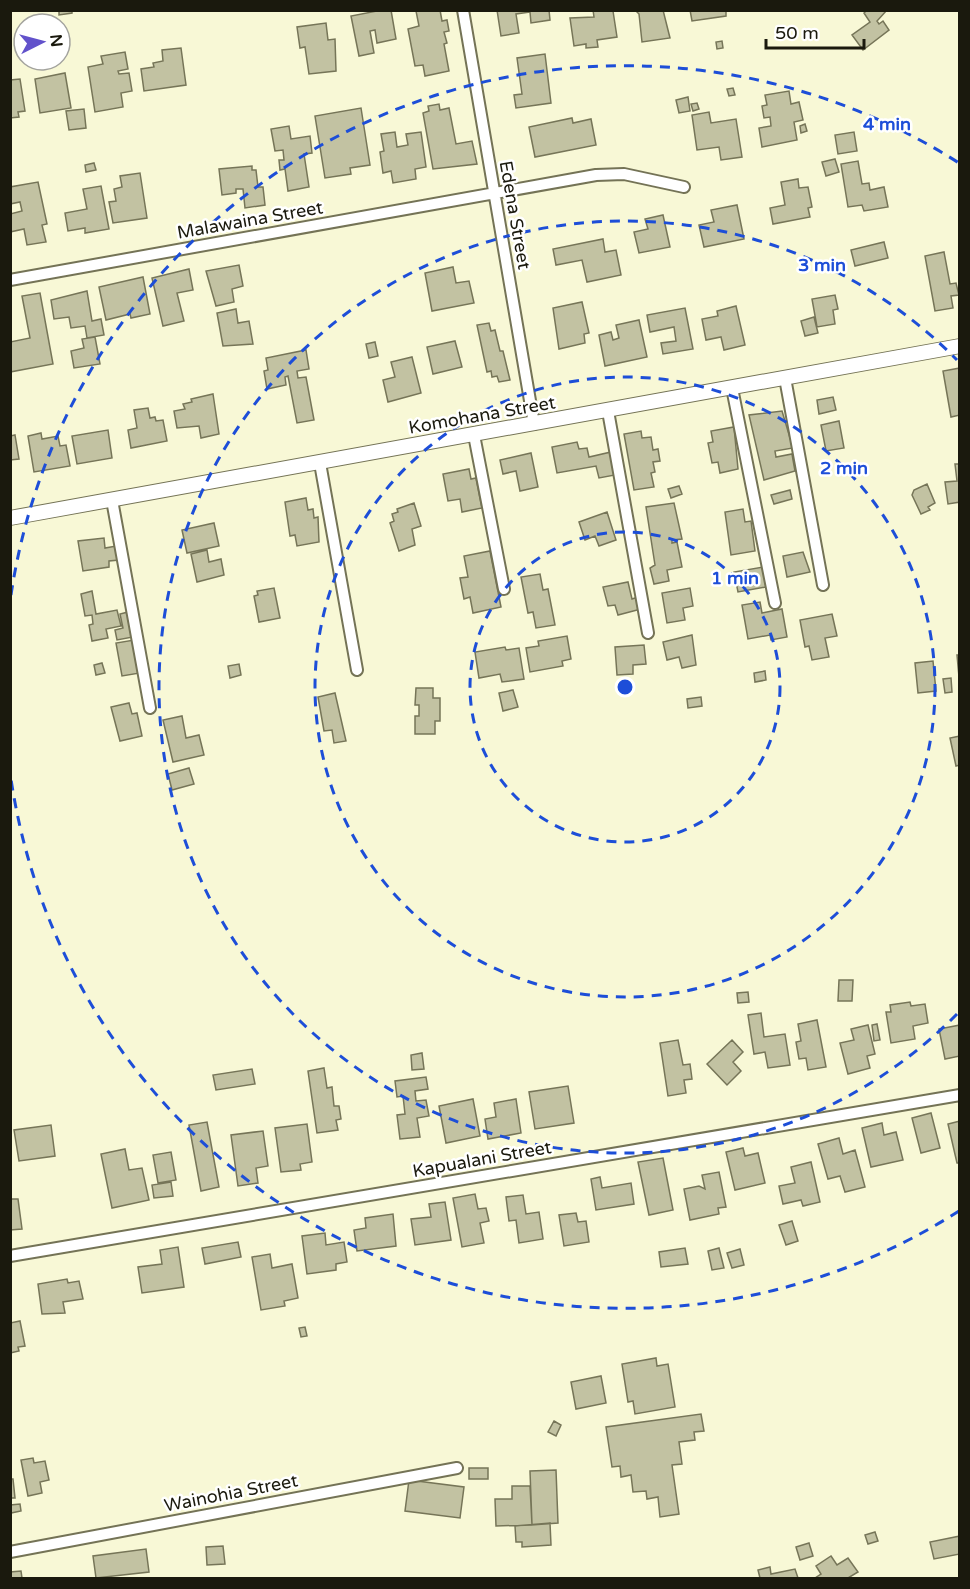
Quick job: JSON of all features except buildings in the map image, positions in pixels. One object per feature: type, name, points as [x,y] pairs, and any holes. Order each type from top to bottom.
[{"type":"street","name":"Edena Street","points":[[463,10],[534,424]]},
{"type":"street","name":"Malawaina Street","points":[[10,280],[596,175],[624,174],[684,187]]},
{"type":"street","name":"Komohana Street","points":[[10,518],[960,346]]},
{"type":"street","points":[[785,378],[823,585]]},
{"type":"street","points":[[732,388],[776,603]]},
{"type":"street","points":[[608,411],[648,633]]},
{"type":"street","points":[[474,435],[504,589]]},
{"type":"street","points":[[320,463],[357,670]]},
{"type":"street","points":[[112,500],[150,708]]},
{"type":"street","name":"Kapualani Street","points":[[10,1256],[960,1095]]},
{"type":"street","name":"Wainohia Street","points":[[10,1552],[457,1468]]}]
